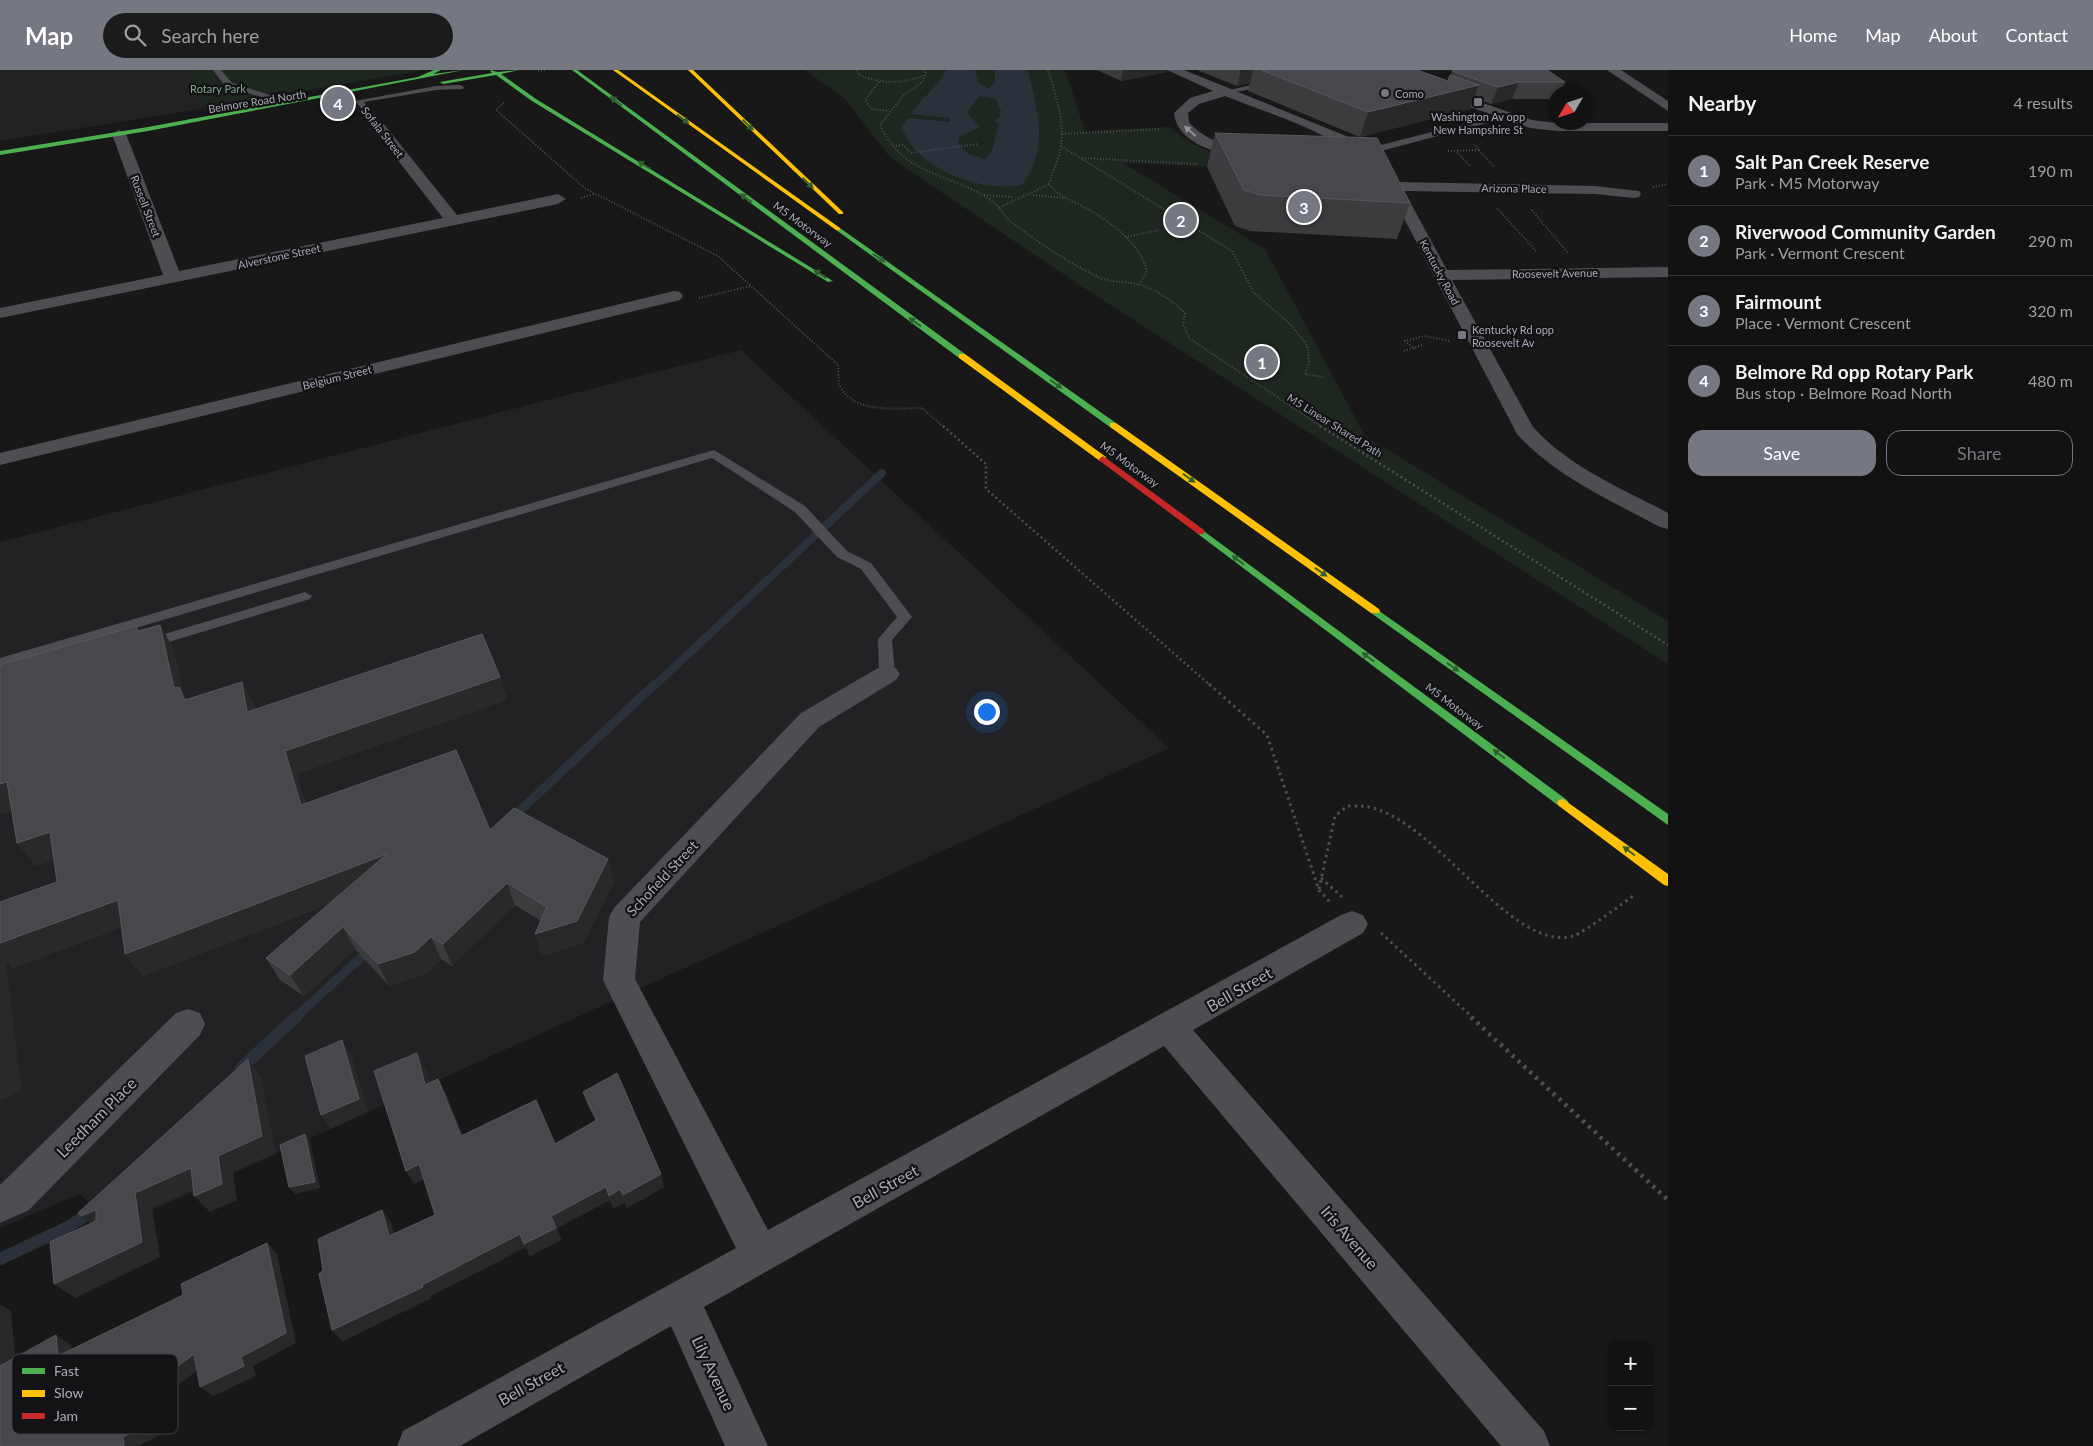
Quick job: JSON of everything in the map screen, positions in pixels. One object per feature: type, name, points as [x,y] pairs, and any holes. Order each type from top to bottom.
[{"type":"main road","points":[[420,77],[439,70]]},
{"type":"main road","name":"Belmore Road North","points":[[0,153],[148,129],[462,70]]},
{"type":"main road","name":"Belmore Road North","points":[[148,129],[240,117],[493,72],[517,70]]},
{"type":"main road","name":"M5 Motorway","points":[[574,70],[1668,880]]},
{"type":"main road","name":"M5 Motorway","points":[[615,70],[1668,820]]},
{"type":"main road","points":[[690,70],[850,221]]},
{"type":"main road","points":[[700,70],[723,101]]},
{"type":"main road","points":[[493,72],[844,290]]},
{"type":"main road","points":[[864,232],[1016,356]]},
{"type":"main road","points":[[902,327],[1053,423]]},
{"type":"street","name":"Kentucky Road","points":[[1173,70],[1341,139],[1367,155],[1394,186],[1443,274],[1524,430],[1532,441],[1564,464],[1668,522]]},
{"type":"street","points":[[1376,70],[1530,124],[1553,126],[1666,126]]},
{"type":"street","points":[[1613,70],[1668,107]]},
{"type":"street","points":[[1225,92],[1201,98],[1184,108],[1180,117],[1186,128],[1213,145],[1261,158]]},
{"type":"street","points":[[1652,96],[1668,96]]},
{"type":"street","name":"Sofala Street","points":[[378,126],[453,220]]},
{"type":"street","name":"Russell Street","points":[[118,134],[173,278]]},
{"type":"street","points":[[1350,161],[1367,155]]},
{"type":"street","name":"Arizona Place","points":[[1394,186],[1595,190],[1634,194]]},
{"type":"street","name":"Alverstone Street","points":[[0,313],[558,199]]},
{"type":"street","name":"Roosevelt Avenue","points":[[1443,274],[1668,272]]},
{"type":"street","name":"Belgium Street","points":[[0,459],[674,296]]},
{"type":"street","name":"Schofield Street","points":[[760,1255],[619,980],[625,917],[810,720],[888,674]]},
{"type":"street","name":"Bell Street","points":[[418,1446],[1170,1028],[1360,920]]},
{"type":"street","name":"Leedham Place","points":[[0,1204],[16,1197],[188,1024]]},
{"type":"street","name":"Iris Avenue","points":[[1170,1028],[1529,1446]]},
{"type":"street","name":"Lily Avenue","points":[[680,1300],[747,1446]]},
{"type":"lane","points":[[217,70],[229,85],[288,102]]},
{"type":"lane","points":[[1225,92],[1279,80]]},
{"type":"lane","name":"Sofala Street","points":[[378,126],[359,101],[436,88],[460,87]]},
{"type":"lane","points":[[244,110],[256,101],[254,91]]},
{"type":"lane","points":[[1367,155],[1374,150],[1503,116]]},
{"type":"lane","points":[[0,663],[714,454],[800,509],[842,554],[866,566],[905,617],[885,639],[888,674]]},
{"type":"lane","points":[[134,647],[305,596]]},
{"type":"path","points":[[857,70],[859,75],[879,82],[905,82],[924,76]]},
{"type":"path","points":[[1033,195],[1049,184],[1062,146],[1060,112],[1048,70]]},
{"type":"path","name":"M5 Linear Shared Path","points":[[926,71],[923,81],[903,96],[889,111],[880,125],[882,133],[892,146],[912,164],[941,179],[981,195],[999,208],[1007,218],[1030,236],[1095,276],[1107,281],[1139,285],[1176,305],[1185,313],[1183,326],[1190,339],[1292,408],[1668,645]]},
{"type":"path","points":[[879,82],[865,100],[872,109],[889,111]]},
{"type":"path","points":[[506,100],[496,110],[579,184],[718,256],[838,365],[842,388],[851,397],[872,408],[922,408],[986,464],[986,489],[1267,735],[1319,890],[1335,816],[1348,806],[1364,806],[1384,810],[1408,826],[1525,926],[1551,936],[1573,936],[1644,889]]},
{"type":"path","points":[[1062,134],[1186,128]]},
{"type":"path","points":[[892,146],[903,145],[911,153],[978,144]]},
{"type":"path","points":[[1062,146],[1232,252],[1254,293],[1290,324],[1304,340],[1308,348],[1310,364],[1305,374],[1324,377]]},
{"type":"path","points":[[1479,150],[1498,170]]},
{"type":"path","points":[[1457,151],[1475,171]]},
{"type":"path","points":[[1081,158],[1207,164]]},
{"type":"path","points":[[1049,184],[1067,198],[1093,213],[1124,237],[1146,266],[1147,274],[1139,285]]},
{"type":"path","points":[[1479,188],[1528,244],[1558,273]]},
{"type":"path","points":[[1513,188],[1568,253],[1590,273]]},
{"type":"path","points":[[981,195],[1016,197],[1033,195],[1067,198]]},
{"type":"path","points":[[999,208],[1016,197]]},
{"type":"path","points":[[1124,237],[1160,230]]},
{"type":"path","points":[[674,296],[684,301],[752,286]]},
{"type":"path","points":[[1415,348],[1406,341],[1420,336],[1457,341]]},
{"type":"path","points":[[1404,351],[1422,345]]},
{"type":"path","points":[[1321,878],[1360,920],[1668,1200]]},
{"type":"shaded area","points":[[0,70],[186,70],[207,108],[0,141]]},
{"type":"shaded area","points":[[946,70],[975,70],[978,82],[988,89],[995,83],[995,70],[1028,70],[1037,114],[1039,141],[1031,169],[1023,184],[989,186],[952,175],[920,155],[909,142],[902,127],[908,118],[950,122],[950,118],[911,114]],"holes":[[[980,96],[996,99],[1001,111],[1000,116],[994,121],[999,124],[992,151],[985,159],[968,154],[958,143],[959,137],[980,127],[968,114],[969,109]]]},
{"type":"shaded area","points":[[741,350],[1169,748],[113,1228],[80,1194],[0,1228],[0,542]]},
{"type":"green space","name":"Rotary Park","points":[[186,70],[419,70],[420,71],[207,108]]},
{"type":"green space","points":[[805,70],[1065,70],[1085,131],[1170,127],[1180,136],[1203,149],[1267,169],[1123,163],[1265,249],[1365,436],[1668,621],[1668,664],[1084,288],[907,169],[888,155],[846,100]]},
{"type":"building","points":[[1261,70],[1417,70],[1448,81],[1450,75],[1479,85],[1368,112]]},
{"type":"building","points":[[1453,70],[1547,70],[1565,82],[1519,82],[1498,87]]},
{"type":"building","points":[[1215,133],[1377,138],[1410,203],[1260,195],[1244,190]]},
{"type":"building","points":[[160,625],[174,688],[179,687],[185,700],[242,682],[247,712],[482,634],[500,677],[285,751],[301,805],[456,750],[490,830],[514,808],[608,859],[577,921],[535,934],[547,907],[507,883],[443,944],[431,937],[415,952],[378,964],[343,927],[290,975],[266,958],[387,854],[125,954],[118,900],[0,943],[0,902],[57,882],[50,832],[17,843],[7,782],[0,784],[0,665],[136,626],[138,631]]},
{"type":"building","points":[[342,1040],[359,1099],[321,1115],[305,1056]]},
{"type":"building","points":[[417,1053],[425,1085],[438,1079],[461,1136],[536,1100],[555,1144],[597,1120],[583,1092],[617,1073],[661,1174],[623,1195],[620,1189],[609,1196],[606,1187],[551,1216],[556,1228],[524,1244],[520,1234],[422,1285],[423,1287],[332,1330],[319,1274],[323,1270],[318,1239],[382,1210],[389,1236],[435,1215],[419,1164],[406,1171],[374,1071]]},
{"type":"building","points":[[248,1059],[262,1136],[218,1156],[222,1184],[194,1196],[191,1168],[135,1193],[142,1242],[54,1284],[50,1242],[96,1221],[96,1210],[81,1216],[78,1213]]},
{"type":"building","points":[[305,1134],[315,1182],[289,1187],[280,1145]]},
{"type":"building","points":[[267,1243],[286,1333],[241,1357],[244,1366],[200,1387],[194,1354],[178,1366],[178,1354],[62,1354],[183,1295],[181,1284]]},
{"type":"building","points":[[56,1335],[58,1354],[22,1354]]},
{"type":"building","points":[[12,1359],[12,1434],[129,1434],[123,1437],[124,1446],[0,1446],[0,1366]]},
{"type":"waterway","points":[[654,686],[882,473]]},
{"type":"waterway","points":[[511,819],[655,684]]},
{"type":"waterway","points":[[295,1018],[369,950]]},
{"type":"waterway","points":[[241,1068],[296,1017]]},
{"type":"waterway","points":[[0,1259],[68,1227],[91,1212]]},
{"type":"traffic: fast","points":[[420,77],[439,70]]},
{"type":"traffic: fast","points":[[0,153],[148,129],[462,70]]},
{"type":"traffic: fast","points":[[492,70],[534,100],[830,281]]},
{"type":"traffic: fast","points":[[443,82],[517,70]]},
{"type":"traffic: fast","points":[[574,70],[962,356]]},
{"type":"traffic: fast","points":[[838,229],[1113,425]]},
{"type":"traffic: fast","points":[[1201,532],[1563,803]]},
{"type":"traffic: fast","points":[[1375,611],[1668,820]]},
{"type":"traffic: slow","points":[[615,70],[838,229]]},
{"type":"traffic: slow","points":[[690,70],[841,213]]},
{"type":"traffic: slow","points":[[962,356],[1103,459]]},
{"type":"traffic: slow","points":[[1113,425],[1375,611]]},
{"type":"traffic: slow","points":[[1563,803],[1668,881]]},
{"type":"traffic: jam","points":[[1103,459],[1201,532]]},
{"type":"place","name":"Como","points":[[1385,93]]},
{"type":"place","name":"Washington Av opp New Hampshire St","points":[[1478,102]]},
{"type":"place","name":"Belmore Rd opp Rotary Park","points":[[338,103]]},
{"type":"place","name":"Fairmount","points":[[1304,207]]},
{"type":"place","name":"Riverwood Community Garden","points":[[1181,220]]},
{"type":"place","name":"Kentucky Rd opp Roosevelt Av","points":[[1462,335]]},
{"type":"place","name":"Salt Pan Creek Reserve","points":[[1262,362]]}]
